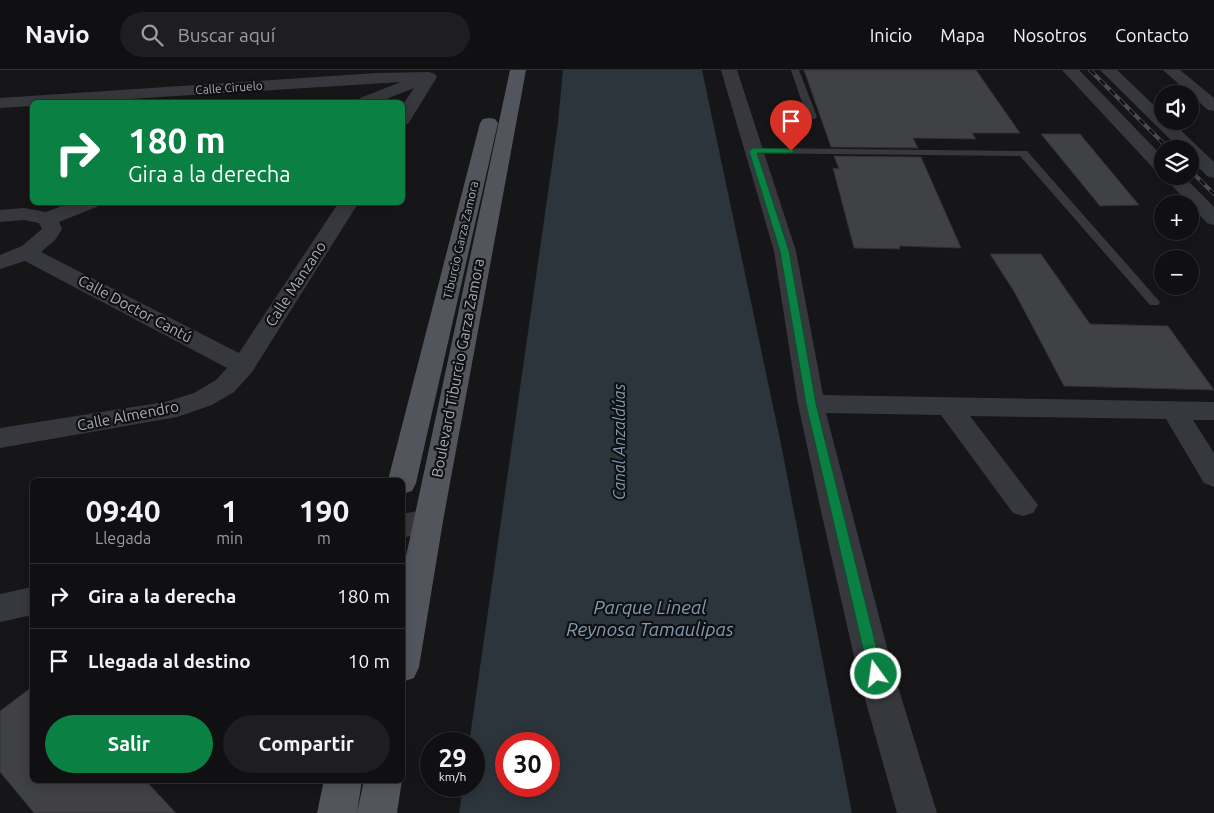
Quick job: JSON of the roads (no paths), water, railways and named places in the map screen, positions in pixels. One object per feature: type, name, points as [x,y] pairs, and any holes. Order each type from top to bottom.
[{"type":"main road","name":"Tiburcio Garza Zamora","points":[[422,410],[502,70]]},
{"type":"main road","name":"Boulevard Tiburcio Garza Zamora","points":[[405,634],[415,523],[518,70]]},
{"type":"main road","name":"Boulevard Tiburcio Garza Zamora","points":[[403,478],[422,410]]},
{"type":"main road","points":[[337,813],[342,783]]},
{"type":"main road","points":[[377,813],[382,783]]},
{"type":"street","points":[[729,70],[785,251],[811,404],[876,674],[917,813]]},
{"type":"street","points":[[1070,70],[1154,158]]},
{"type":"street","points":[[1108,70],[1214,172]]},
{"type":"street","points":[[1171,70],[1214,106]]},
{"type":"street","points":[[371,100],[436,73]]},
{"type":"street","points":[[405,116],[436,73]]},
{"type":"street","name":"Calle Ciruelo","points":[[45,100],[436,73]]},
{"type":"street","name":"Calle Ciruelo","points":[[0,103],[30,101]]},
{"type":"street","points":[[1181,185],[1214,219]]},
{"type":"street","points":[[47,219],[84,205]]},
{"type":"street","name":"Calle Manzano","points":[[243,366],[347,205]]},
{"type":"street","points":[[0,216],[18,213],[35,214],[47,219],[52,229],[44,241],[26,253],[0,262]]},
{"type":"street","name":"Calle Doctor Cantú","points":[[26,253],[243,366]]},
{"type":"street","name":"Calle Almendro","points":[[0,438],[168,411],[203,399],[225,386],[243,366]]},
{"type":"street","points":[[811,404],[1214,411]]},
{"type":"street","points":[[948,406],[1023,505]]},
{"type":"street","points":[[1174,410],[1214,476]]},
{"type":"street","points":[[0,608],[30,601]]},
{"type":"lane","points":[[794,70],[812,116]]},
{"type":"lane","points":[[753,151],[1023,154],[1154,302]]},
{"type":"water","name":"Parque Lineal Reynosa Tamaulipas","points":[[563,70],[702,70],[781,444],[852,813],[459,813],[461,797],[485,797],[485,732],[471,732],[558,123]]},
{"type":"railway","points":[[1090,70],[1160,140]]},
{"type":"railway","points":[[1199,179],[1214,194]]},
{"type":"water label","name":"Canal Anzaldúas","points":[[619,442]]}]
